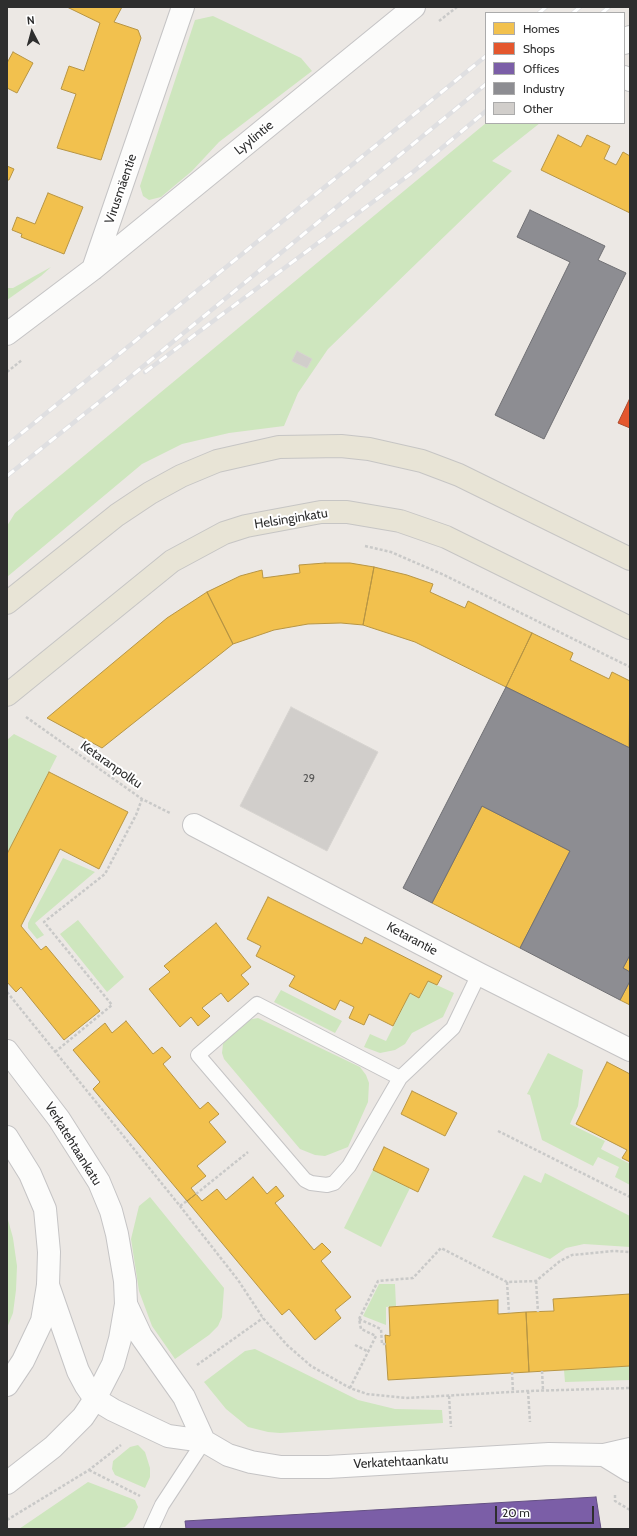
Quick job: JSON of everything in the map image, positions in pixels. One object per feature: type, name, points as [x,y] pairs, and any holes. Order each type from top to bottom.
[{"type":"main road","points":[[7,603],[111,520],[150,493],[181,476],[217,461],[279,447],[341,446],[369,449],[422,461],[459,475],[630,559]]},
{"type":"main road","name":"Helsinginkatu","points":[[7,695],[172,561],[224,533],[246,526],[321,512],[347,512],[392,520],[446,537],[630,628]]},
{"type":"street","name":"Virusmäentie","points":[[93,269],[183,7]]},
{"type":"street","name":"Lyylintie","points":[[93,269],[414,7]]},
{"type":"street","points":[[7,334],[93,269]]},
{"type":"street","name":"Ketarantie","points":[[194,825],[479,974],[630,1050]]},
{"type":"street","name":"Verkatehtaankatu","points":[[7,1051],[59,1119],[99,1182],[111,1212],[117,1234],[126,1304],[141,1336],[184,1397],[204,1441]]},
{"type":"street","name":"Verkatehtaankatu","points":[[7,1137],[30,1174],[45,1209],[49,1252],[48,1285],[78,1371],[95,1399],[113,1410],[168,1436],[204,1441],[228,1455],[251,1462],[281,1467],[328,1467],[549,1454],[604,1455],[630,1449]]},
{"type":"street","points":[[7,1385],[33,1343],[42,1321],[48,1285]]},
{"type":"street","points":[[7,1483],[53,1447],[84,1417],[95,1399],[112,1364],[120,1339],[126,1304]]},
{"type":"street","points":[[604,1455],[630,1471]]},
{"type":"lane","points":[[400,1078],[257,1004],[198,1055],[305,1180],[311,1183],[327,1185],[334,1183],[349,1166],[400,1078],[452,1028],[479,974]]},
{"type":"lane","points":[[151,1529],[162,1505],[204,1441]]},
{"type":"path","points":[[363,546],[390,552],[444,575],[630,667]]},
{"type":"path","name":"Ketaranpolku","points":[[21,713],[142,799],[194,825]]},
{"type":"path","points":[[56,1052],[112,1005],[44,922],[105,874],[136,815],[142,799]]},
{"type":"path","points":[[7,992],[180,1206],[238,1280],[263,1318],[287,1345],[312,1366],[350,1388],[367,1394],[406,1398],[544,1390],[630,1388]]},
{"type":"path","points":[[498,1131],[630,1197]]},
{"type":"path","points":[[196,1194],[268,1136]]},
{"type":"path","points":[[180,1206],[187,1201]]},
{"type":"path","points":[[350,1388],[376,1336],[361,1329],[359,1319],[378,1281],[414,1278],[441,1248],[507,1282],[536,1281],[560,1261],[572,1255],[614,1251],[630,1252]]},
{"type":"path","points":[[536,1281],[538,1312]]},
{"type":"path","points":[[507,1282],[509,1313]]},
{"type":"path","points":[[192,1368],[263,1318]]},
{"type":"path","points":[[359,1319],[381,1329],[382,1344],[386,1344]]},
{"type":"path","points":[[355,1345],[369,1352]]},
{"type":"path","points":[[542,1371],[544,1390]]},
{"type":"path","points":[[512,1372],[513,1392]]},
{"type":"path","points":[[528,1391],[530,1422]]},
{"type":"path","points":[[449,1396],[451,1427]]},
{"type":"path","points":[[7,1520],[88,1470],[123,1443]]},
{"type":"path","points":[[88,1470],[142,1497]]},
{"type":"path","points":[[615,1488],[615,1501],[630,1510]]},
{"type":"green space","points":[[213,16],[301,58],[312,71],[219,142],[192,171],[161,197],[149,200],[143,196],[140,186],[195,20]]},
{"type":"green space","points":[[485,124],[539,124],[492,161],[512,171],[328,349],[298,393],[284,426],[229,433],[182,444],[142,464],[7,577],[7,526],[15,513]]},
{"type":"green space","points":[[51,267],[41,276],[7,300],[7,288],[13,288]]},
{"type":"green space","points":[[14,734],[57,756],[7,854],[7,740]]},
{"type":"green space","points":[[63,858],[95,872],[35,923],[44,935],[37,939],[28,928],[28,923]]},
{"type":"green space","points":[[78,920],[124,977],[107,992],[60,934]]},
{"type":"green space","points":[[428,981],[454,993],[443,1017],[412,1033],[405,1044],[395,1050],[380,1053],[364,1047],[370,1034],[386,1041],[410,993],[419,998]]},
{"type":"green space","points":[[281,990],[342,1021],[335,1033],[274,1002]]},
{"type":"green space","points":[[258,1018],[360,1067],[366,1075],[369,1083],[368,1102],[348,1147],[325,1156],[315,1155],[300,1149],[224,1059],[222,1053],[223,1044],[242,1021]]},
{"type":"green space","points":[[548,1053],[583,1070],[578,1106],[570,1124],[605,1141],[601,1149],[630,1164],[630,1185],[615,1177],[619,1167],[598,1157],[593,1166],[542,1140],[530,1095],[527,1094]]},
{"type":"green space","points":[[373,1170],[410,1188],[381,1247],[344,1228]]},
{"type":"green space","points":[[545,1173],[630,1216],[630,1247],[584,1244],[566,1248],[550,1259],[492,1237],[524,1175],[541,1183]]},
{"type":"green space","points":[[150,1197],[224,1288],[222,1317],[218,1326],[209,1335],[175,1359],[152,1326],[139,1291],[131,1239],[139,1206]]},
{"type":"green space","points":[[7,1216],[13,1238],[17,1266],[13,1313],[7,1328]]},
{"type":"green space","points":[[379,1284],[395,1284],[396,1306],[386,1307],[386,1325],[363,1316]]},
{"type":"green space","points":[[255,1349],[358,1400],[395,1409],[442,1410],[443,1423],[280,1433],[268,1432],[248,1427],[226,1409],[204,1382],[245,1351]]},
{"type":"green space","points":[[630,1366],[630,1380],[565,1382],[564,1370]]},
{"type":"green space","points":[[138,1445],[145,1452],[150,1468],[150,1477],[145,1488],[115,1475],[112,1469],[113,1461],[130,1447]]},
{"type":"green space","points":[[88,1482],[135,1500],[138,1507],[133,1519],[125,1527],[113,1529],[19,1529]]},
{"type":"building: Homes","points":[[67,7],[122,7],[114,22],[138,30],[141,38],[101,160],[57,148],[76,94],[61,89],[69,66],[84,71],[100,23]]},
{"type":"building: Homes","points":[[13,52],[33,63],[17,93],[7,88],[7,63]]},
{"type":"building: Homes","points":[[558,135],[581,147],[587,135],[610,146],[604,159],[616,165],[623,152],[630,156],[630,213],[541,170]]},
{"type":"building: Homes","points":[[7,166],[14,169],[9,180],[7,180]]},
{"type":"building: Homes","points":[[48,193],[83,207],[64,254],[21,237],[22,234],[12,230],[17,217],[35,224]]},
{"type":"building: Homes","points":[[350,563],[374,567],[363,625],[341,623],[308,624],[274,630],[233,644],[207,592],[240,576],[262,570],[263,578],[300,573],[299,565]]},
{"type":"building: Homes","points":[[374,567],[407,575],[433,584],[430,592],[465,608],[468,601],[532,633],[506,687],[415,642],[363,625]]},
{"type":"building: Homes","points":[[207,592],[233,644],[102,748],[47,718],[167,618]]},
{"type":"building: Homes","points":[[532,633],[573,653],[570,660],[609,679],[612,672],[630,681],[629,748],[506,687]]},
{"type":"building: Homes","points":[[49,772],[128,812],[99,869],[60,849],[21,926],[41,950],[46,946],[100,1011],[64,1040],[21,987],[16,992],[7,982],[7,854]]},
{"type":"building: Homes","points":[[482,806],[570,851],[520,948],[432,903]]},
{"type":"building: Homes","points":[[268,897],[362,944],[365,937],[442,976],[437,985],[428,981],[419,998],[410,993],[393,1026],[369,1014],[364,1025],[349,1018],[354,1007],[340,1000],[335,1010],[289,986],[295,976],[256,956],[261,946],[247,939]]},
{"type":"building: Homes","points":[[216,923],[251,967],[241,975],[249,984],[228,1002],[221,993],[202,1008],[210,1016],[198,1026],[191,1017],[180,1027],[149,989],[170,972],[164,966]]},
{"type":"building: Homes","points":[[630,955],[630,972],[623,968]]},
{"type":"building: Homes","points":[[630,981],[630,1005],[620,1000]]},
{"type":"building: Homes","points":[[126,1021],[153,1054],[162,1047],[171,1057],[163,1064],[200,1109],[208,1102],[219,1114],[209,1122],[226,1142],[197,1166],[206,1176],[191,1188],[196,1194],[187,1201],[93,1089],[100,1082],[73,1050],[105,1023],[112,1033]]},
{"type":"building: Homes","points":[[607,1062],[630,1074],[630,1162],[622,1158],[627,1150],[576,1124]]},
{"type":"building: Homes","points":[[412,1091],[457,1113],[445,1136],[401,1114]]},
{"type":"building: Homes","points":[[384,1147],[429,1169],[418,1192],[373,1170]]},
{"type":"building: Homes","points":[[253,1177],[267,1194],[276,1186],[284,1196],[275,1203],[314,1250],[322,1243],[331,1252],[321,1261],[351,1297],[335,1310],[341,1318],[315,1340],[289,1309],[282,1315],[187,1201],[196,1194],[202,1201],[217,1189],[226,1200]]},
{"type":"building: Homes","points":[[630,1294],[630,1366],[529,1372],[526,1312],[554,1311],[553,1299]]},
{"type":"building: Homes","points":[[498,1300],[498,1314],[526,1312],[529,1372],[388,1380],[385,1335],[390,1336],[389,1307]]},
{"type":"building: Shops","points":[[630,398],[630,428],[618,423]]},
{"type":"building: Offices","points":[[596,1497],[601,1529],[186,1529],[185,1521]]},
{"type":"building: Industry","points":[[530,210],[605,246],[598,260],[626,273],[544,439],[495,415],[570,262],[517,237]]},
{"type":"building: Industry","points":[[506,687],[630,748],[630,955],[623,968],[630,972],[630,981],[620,1000],[520,948],[570,851],[482,806],[432,903],[403,888]]},
{"type":"building: Other","points":[[297,351],[312,359],[307,368],[292,361]]},
{"type":"building: Other","points":[[291,707],[378,752],[327,851],[240,806]]},
{"type":"railway","points":[[540,12],[546,7]]},
{"type":"railway","points":[[574,12],[580,7]]},
{"type":"railway","points":[[603,12],[609,7]]},
{"type":"railway","points":[[7,445],[485,57]]},
{"type":"railway","points":[[7,476],[118,387],[485,85]]},
{"type":"railway","points":[[145,372],[413,172],[485,112]]}]
